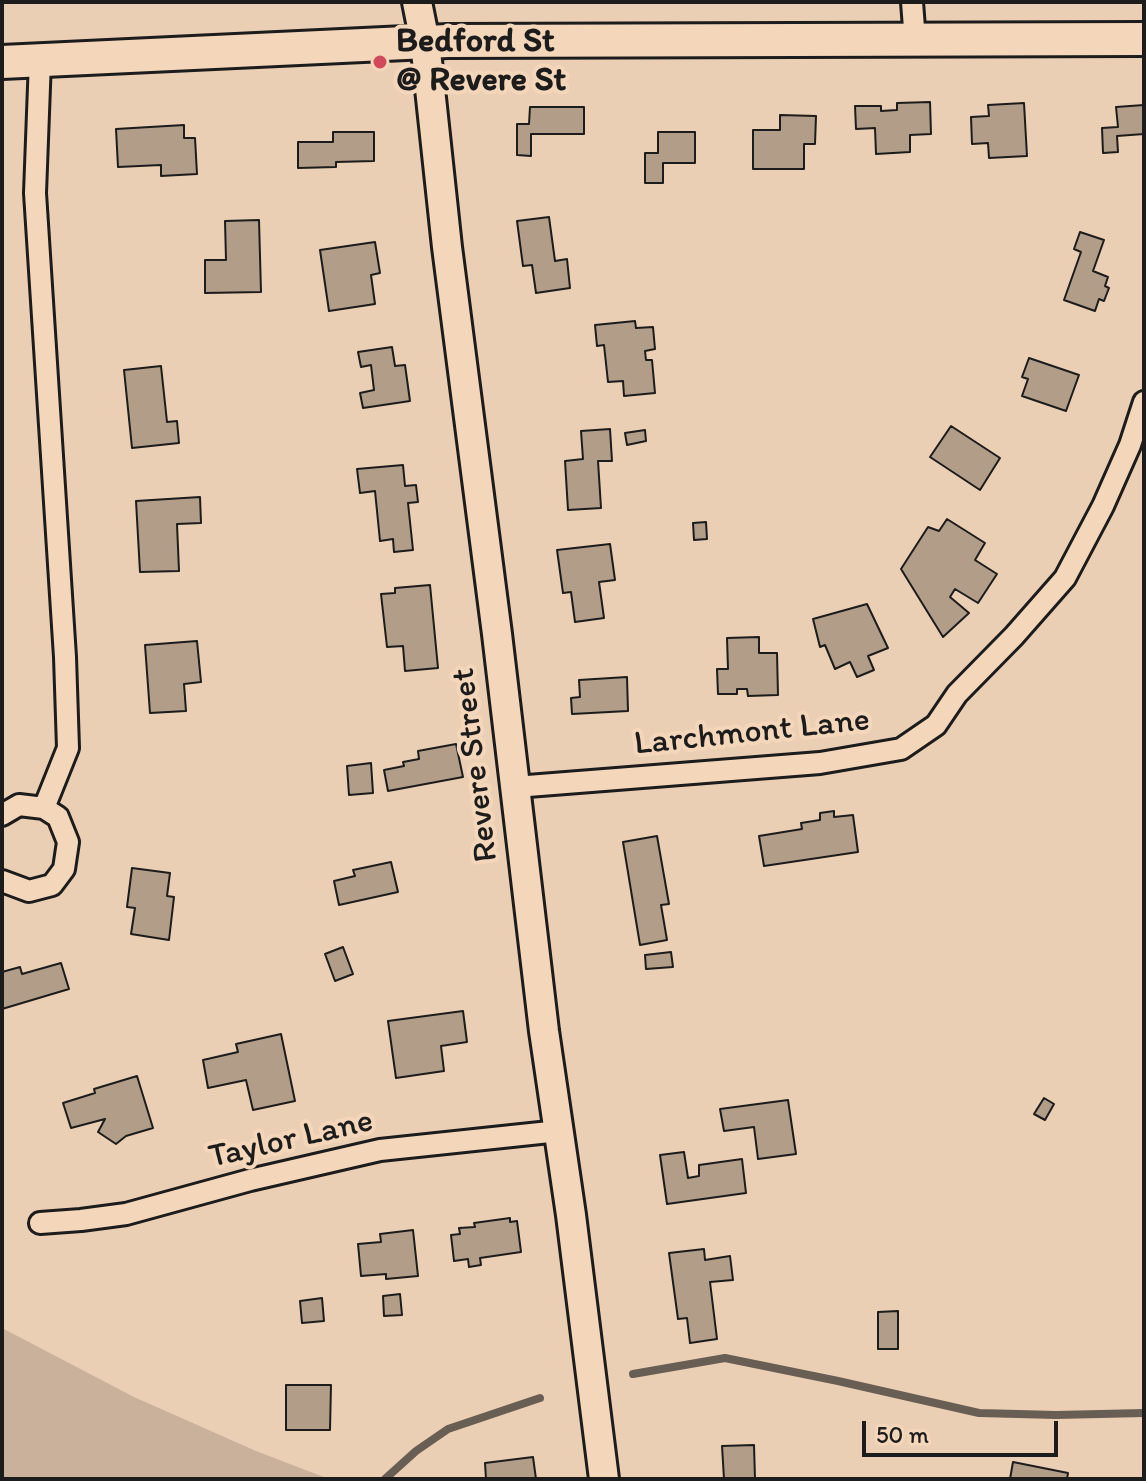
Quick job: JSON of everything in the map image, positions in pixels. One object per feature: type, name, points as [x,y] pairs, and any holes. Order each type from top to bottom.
[{"type":"main road","points":[[2,62],[425,42],[1144,39]]},
{"type":"street","name":"Revere Street","points":[[417,2],[425,42],[450,272],[544,1031],[604,1479]]},
{"type":"street","points":[[912,2],[915,41]]},
{"type":"street","points":[[40,60],[35,193],[65,657],[68,748],[44,808]]},
{"type":"street","name":"Larchmont Lane","points":[[515,787],[820,763],[901,749],[936,725],[957,694],[1065,578],[1103,506],[1130,445],[1144,402]]},
{"type":"street","points":[[2,815],[19,805],[44,808],[58,817],[68,842],[64,869],[52,885],[29,891],[2,881]]},
{"type":"street","name":"Taylor Lane","points":[[40,1223],[126,1214],[250,1180],[380,1150],[559,1131]]},
{"type":"shaded area","points":[[2,1328],[134,1397],[256,1451],[329,1479],[2,1479]]},
{"type":"building","points":[[930,102],[931,134],[910,135],[910,152],[876,154],[875,128],[856,129],[855,106],[881,106],[881,111],[897,110],[897,103]]},
{"type":"building","points":[[1024,103],[1027,156],[989,158],[988,143],[972,144],[971,117],[989,116],[988,105]]},
{"type":"building","points":[[1144,105],[1144,134],[1117,136],[1118,152],[1103,153],[1102,128],[1118,127],[1116,107]]},
{"type":"building","points":[[530,107],[584,107],[584,134],[531,134],[531,156],[517,155],[517,124],[529,124]]},
{"type":"building","points":[[780,115],[816,116],[815,144],[804,144],[804,169],[753,169],[753,130],[780,130]]},
{"type":"building","points":[[184,125],[184,138],[195,138],[197,174],[161,176],[161,165],[118,167],[116,129]]},
{"type":"building","points":[[333,132],[374,132],[374,161],[336,162],[336,167],[298,168],[298,142],[333,142]]},
{"type":"building","points":[[658,132],[695,132],[695,163],[663,163],[663,183],[645,183],[645,153],[658,153]]},
{"type":"building","points":[[549,217],[555,261],[567,259],[570,288],[536,293],[532,265],[523,266],[517,221]]},
{"type":"building","points":[[259,220],[261,292],[205,293],[205,260],[226,260],[225,221]]},
{"type":"building","points":[[1080,232],[1104,240],[1093,271],[1108,277],[1105,286],[1109,288],[1104,301],[1099,299],[1095,311],[1064,300],[1081,252],[1074,249]]},
{"type":"building","points":[[375,242],[380,273],[371,275],[375,304],[329,311],[320,250]]},
{"type":"building","points":[[635,321],[636,328],[653,327],[655,349],[645,351],[646,360],[652,360],[655,393],[624,396],[623,381],[608,382],[604,345],[597,346],[595,325]]},
{"type":"building","points":[[392,347],[395,366],[405,365],[410,401],[363,408],[360,393],[374,390],[371,365],[361,367],[358,352]]},
{"type":"building","points":[[1029,358],[1079,375],[1066,411],[1022,396],[1028,379],[1022,377]]},
{"type":"building","points":[[161,366],[167,422],[177,421],[179,443],[132,448],[124,370]]},
{"type":"building","points":[[951,426],[1000,458],[980,490],[930,457]]},
{"type":"building","points":[[610,429],[612,461],[598,461],[601,508],[568,510],[565,461],[583,459],[581,431]]},
{"type":"building","points":[[645,430],[646,441],[627,445],[625,433]]},
{"type":"building","points":[[403,465],[405,486],[416,485],[418,502],[408,503],[413,550],[394,552],[393,539],[380,541],[375,491],[360,493],[357,469]]},
{"type":"building","points":[[200,497],[201,523],[177,524],[179,571],[140,572],[136,501]]},
{"type":"building","points":[[947,519],[985,543],[975,560],[997,574],[978,603],[955,589],[950,597],[969,613],[943,637],[901,569],[928,527],[939,531]]},
{"type":"building","points":[[706,522],[707,539],[694,540],[693,523]]},
{"type":"building","points":[[610,544],[615,580],[599,582],[604,618],[575,622],[571,592],[563,593],[557,550]]},
{"type":"building","points":[[430,585],[438,668],[405,671],[403,646],[387,647],[381,594],[395,593],[395,588]]},
{"type":"building","points":[[867,604],[888,648],[868,656],[874,670],[857,677],[850,662],[835,669],[825,645],[820,647],[813,619]]},
{"type":"building","points":[[759,637],[759,653],[777,653],[778,695],[748,696],[747,689],[737,689],[737,694],[718,694],[717,669],[728,669],[727,638]]},
{"type":"building","points":[[197,641],[201,682],[184,684],[186,711],[150,713],[145,645]]},
{"type":"building","points":[[627,677],[628,711],[572,714],[571,698],[580,697],[579,680]]},
{"type":"building","points":[[456,744],[463,777],[388,791],[384,770],[419,759],[418,751]]},
{"type":"building","points":[[371,763],[373,793],[349,795],[347,766]]},
{"type":"building","points":[[834,811],[834,817],[853,815],[858,852],[764,866],[759,836],[802,829],[801,823],[820,820],[820,813]]},
{"type":"building","points":[[657,836],[669,904],[661,905],[667,940],[640,945],[623,842]]},
{"type":"building","points":[[391,862],[398,892],[339,905],[334,881],[355,876],[353,870]]},
{"type":"building","points":[[132,868],[170,873],[167,896],[174,897],[169,940],[131,934],[135,908],[127,907]]},
{"type":"building","points":[[343,947],[353,974],[335,981],[325,954]]},
{"type":"building","points":[[671,952],[673,967],[646,969],[645,955]]},
{"type":"building","points":[[61,963],[69,989],[2,1009],[2,972],[20,967],[22,974]]},
{"type":"building","points":[[463,1011],[467,1042],[441,1046],[444,1071],[396,1078],[388,1021]]},
{"type":"building","points":[[281,1034],[295,1101],[253,1110],[246,1080],[208,1088],[203,1060],[238,1052],[236,1044]]},
{"type":"building","points":[[137,1076],[153,1128],[126,1136],[116,1144],[98,1132],[105,1119],[71,1128],[63,1103],[95,1093],[94,1089]]},
{"type":"building","points":[[1044,1098],[1054,1104],[1045,1120],[1034,1114]]},
{"type":"building","points":[[788,1100],[796,1154],[758,1159],[754,1127],[724,1131],[720,1109]]},
{"type":"building","points":[[684,1152],[688,1178],[699,1176],[699,1165],[742,1159],[746,1193],[667,1204],[660,1155]]},
{"type":"building","points":[[510,1218],[510,1222],[517,1221],[521,1252],[480,1258],[481,1265],[469,1267],[468,1259],[454,1261],[451,1235],[460,1234],[459,1228]]},
{"type":"building","points":[[413,1230],[418,1276],[386,1279],[386,1274],[361,1276],[358,1244],[381,1242],[380,1234]]},
{"type":"building","points":[[704,1249],[705,1260],[730,1256],[733,1280],[710,1282],[717,1339],[690,1343],[687,1318],[678,1319],[669,1253]]},
{"type":"building","points":[[400,1294],[402,1315],[384,1316],[383,1296]]},
{"type":"building","points":[[322,1298],[324,1321],[302,1323],[300,1301]]},
{"type":"building","points":[[898,1311],[898,1349],[878,1349],[878,1312]]},
{"type":"building","points":[[286,1385],[331,1385],[330,1430],[286,1430]]},
{"type":"building","points":[[754,1445],[755,1479],[724,1479],[722,1446]]},
{"type":"building","points":[[533,1457],[536,1479],[486,1479],[485,1463]]},
{"type":"building","points":[[1013,1462],[1068,1473],[1067,1479],[1010,1479]]},
{"type":"waterway","points":[[633,1374],[725,1358],[979,1413],[1144,1413]]},
{"type":"waterway","points":[[385,1479],[416,1451],[448,1429],[540,1398]]},
{"type":"place","name":"Bedford St @ Revere St","points":[[380,62]]}]
